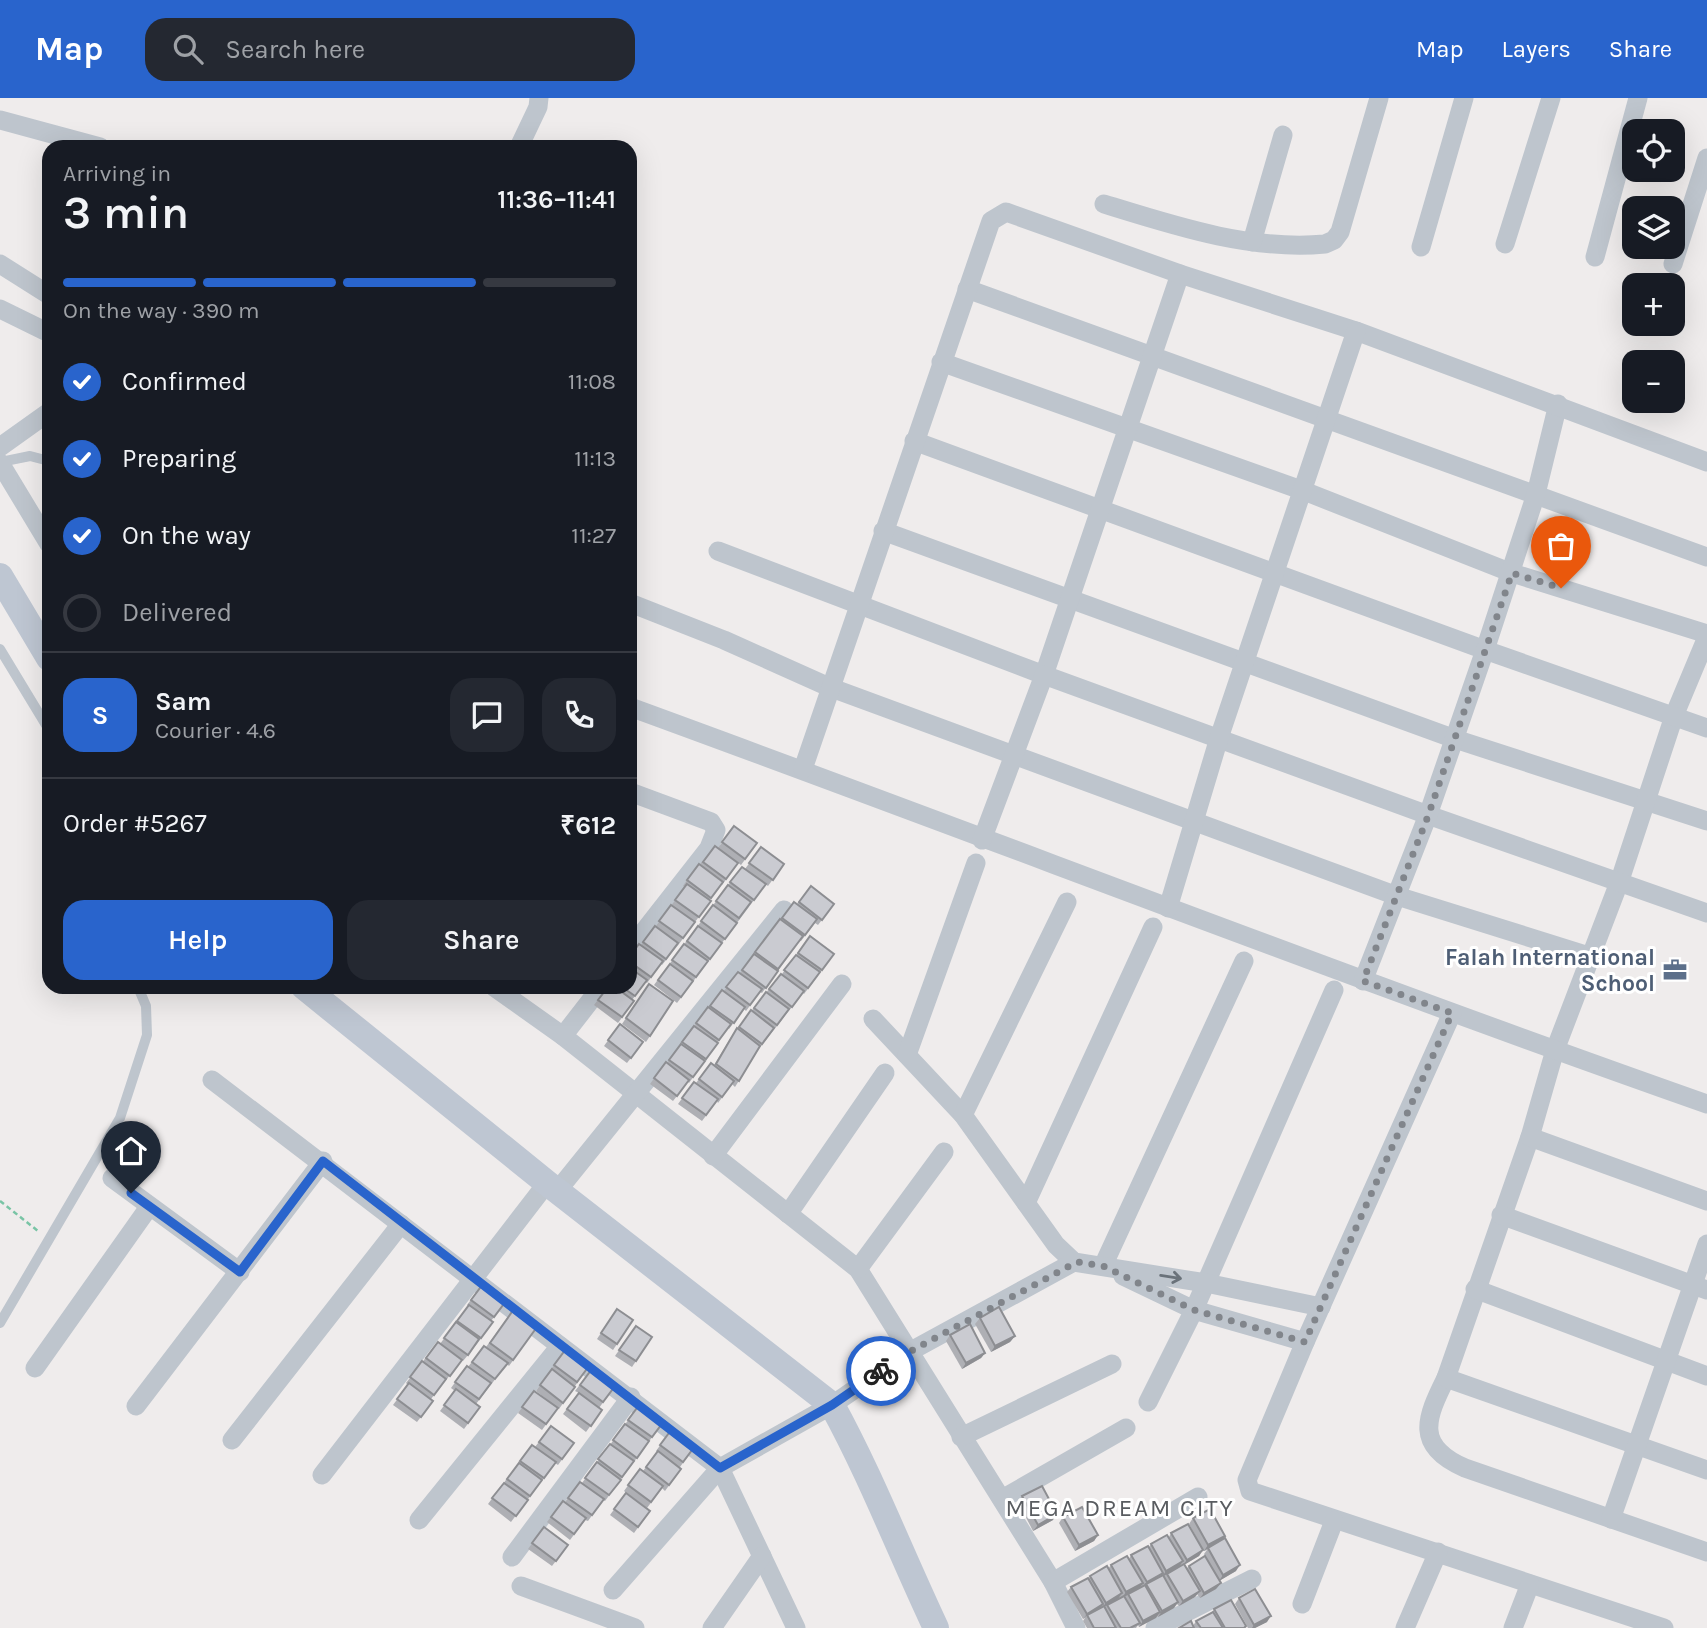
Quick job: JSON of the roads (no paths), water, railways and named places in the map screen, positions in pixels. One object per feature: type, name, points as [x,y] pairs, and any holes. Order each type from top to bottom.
[{"type":"main road","points":[[0,576],[42,646]]},
{"type":"main road","points":[[313,994],[832,1405],[860,1455],[877,1501],[936,1628]]},
{"type":"street","points":[[522,140],[538,107],[539,98]]},
{"type":"street","points":[[1104,204],[1168,224],[1252,242],[1307,246],[1334,240],[1340,232],[1379,98]]},
{"type":"street","points":[[1421,247],[1464,98]]},
{"type":"street","points":[[1505,244],[1551,98]]},
{"type":"street","points":[[1595,257],[1637,98]]},
{"type":"street","points":[[0,120],[74,140]]},
{"type":"street","points":[[1252,242],[1283,135]]},
{"type":"street","points":[[1673,264],[1707,158]]},
{"type":"street","points":[[803,769],[991,221],[1006,212],[1180,274],[1356,331],[1558,404],[1707,462]]},
{"type":"street","points":[[0,264],[42,291]]},
{"type":"street","points":[[982,839],[1044,675],[1098,508],[1154,355],[1180,274]]},
{"type":"street","points":[[967,289],[1707,557]]},
{"type":"street","points":[[0,309],[42,330]]},
{"type":"street","points":[[1168,908],[1219,738],[1277,573],[1356,331]]},
{"type":"street","points":[[941,362],[1304,491],[1512,573],[1707,636],[1674,716],[1620,880],[1555,1050],[1530,1137],[1446,1378],[1429,1414],[1429,1431],[1445,1460],[1707,1552]]},
{"type":"street","points":[[1363,981],[1428,816],[1512,573],[1558,404]]},
{"type":"street","points":[[0,447],[42,417]]},
{"type":"street","points":[[914,441],[1485,650],[1707,727]]},
{"type":"street","points":[[0,462],[42,532]]},
{"type":"street","points":[[883,531],[1455,738],[1707,821]]},
{"type":"street","points":[[718,551],[858,606],[1428,816],[1707,912]]},
{"type":"street","points":[[637,606],[829,687],[1015,753],[1397,896],[1589,956]]},
{"type":"street","points":[[637,710],[803,769],[1363,981],[1707,1104]]},
{"type":"street","points":[[637,795],[711,822],[716,830],[709,848],[637,940]]},
{"type":"street","points":[[907,1055],[976,863]]},
{"type":"street","points":[[963,1115],[1067,902]]},
{"type":"street","points":[[322,1475],[471,1279],[634,1093],[784,910]]},
{"type":"street","points":[[1026,1203],[1153,927]]},
{"type":"street","points":[[1103,1266],[1244,961]]},
{"type":"street","points":[[713,1156],[842,984]]},
{"type":"street","points":[[1148,1402],[1194,1310],[1334,990]]},
{"type":"street","points":[[504,994],[562,1036],[858,1269],[1053,1582],[1076,1628]]},
{"type":"street","points":[[562,1036],[595,994]]},
{"type":"street","points":[[1452,1013],[1305,1342],[1248,1485],[1257,1496],[1438,1552],[1639,1625],[1664,1628]]},
{"type":"street","points":[[873,1019],[963,1115],[1056,1245],[1074,1262],[1206,1283],[1321,1307]]},
{"type":"street","points":[[788,1214],[885,1073]]},
{"type":"street","points":[[212,1080],[323,1161],[471,1279],[631,1397],[720,1468],[796,1628]]},
{"type":"street","points":[[1530,1137],[1707,1202]]},
{"type":"street","points":[[858,1269],[944,1152]]},
{"type":"street","points":[[136,1406],[323,1161]]},
{"type":"street","points":[[112,1178],[240,1272]]},
{"type":"street","points":[[36,1368],[149,1207]]},
{"type":"street","points":[[1501,1215],[1700,1288]]},
{"type":"street","points":[[232,1440],[401,1224]]},
{"type":"street","points":[[1611,1519],[1666,1361],[1700,1288],[1707,1244]]},
{"type":"street","points":[[613,1590],[720,1468],[832,1405],[909,1352],[1074,1262]]},
{"type":"street","points":[[1103,1266],[1194,1310],[1305,1342]]},
{"type":"street","points":[[1475,1289],[1707,1376]]},
{"type":"street","points":[[419,1520],[560,1346]]},
{"type":"street","points":[[961,1437],[1112,1364]]},
{"type":"street","points":[[1446,1378],[1707,1470]]},
{"type":"street","points":[[512,1557],[631,1397]]},
{"type":"street","points":[[1002,1499],[1126,1428]]},
{"type":"street","points":[[1053,1582],[1198,1497]]},
{"type":"street","points":[[1302,1604],[1334,1521]]},
{"type":"street","points":[[1405,1628],[1438,1552]]},
{"type":"street","points":[[712,1628],[762,1556]]},
{"type":"street","points":[[1155,1628],[1252,1579]]},
{"type":"street","points":[[1513,1628],[1530,1584]]},
{"type":"street","points":[[522,1586],[597,1620],[635,1628]]},
{"type":"lane","points":[[0,462],[30,456],[42,459]]},
{"type":"lane","points":[[0,649],[42,718]]},
{"type":"lane","points":[[0,1323],[109,1139],[134,1083],[147,1035],[146,1006],[141,994]]},
{"type":"place","name":"Falah International School","points":[[1675,970]]},
{"type":"district","name":"MEGA DREAM CITY","points":[[1120,1508]]}]
